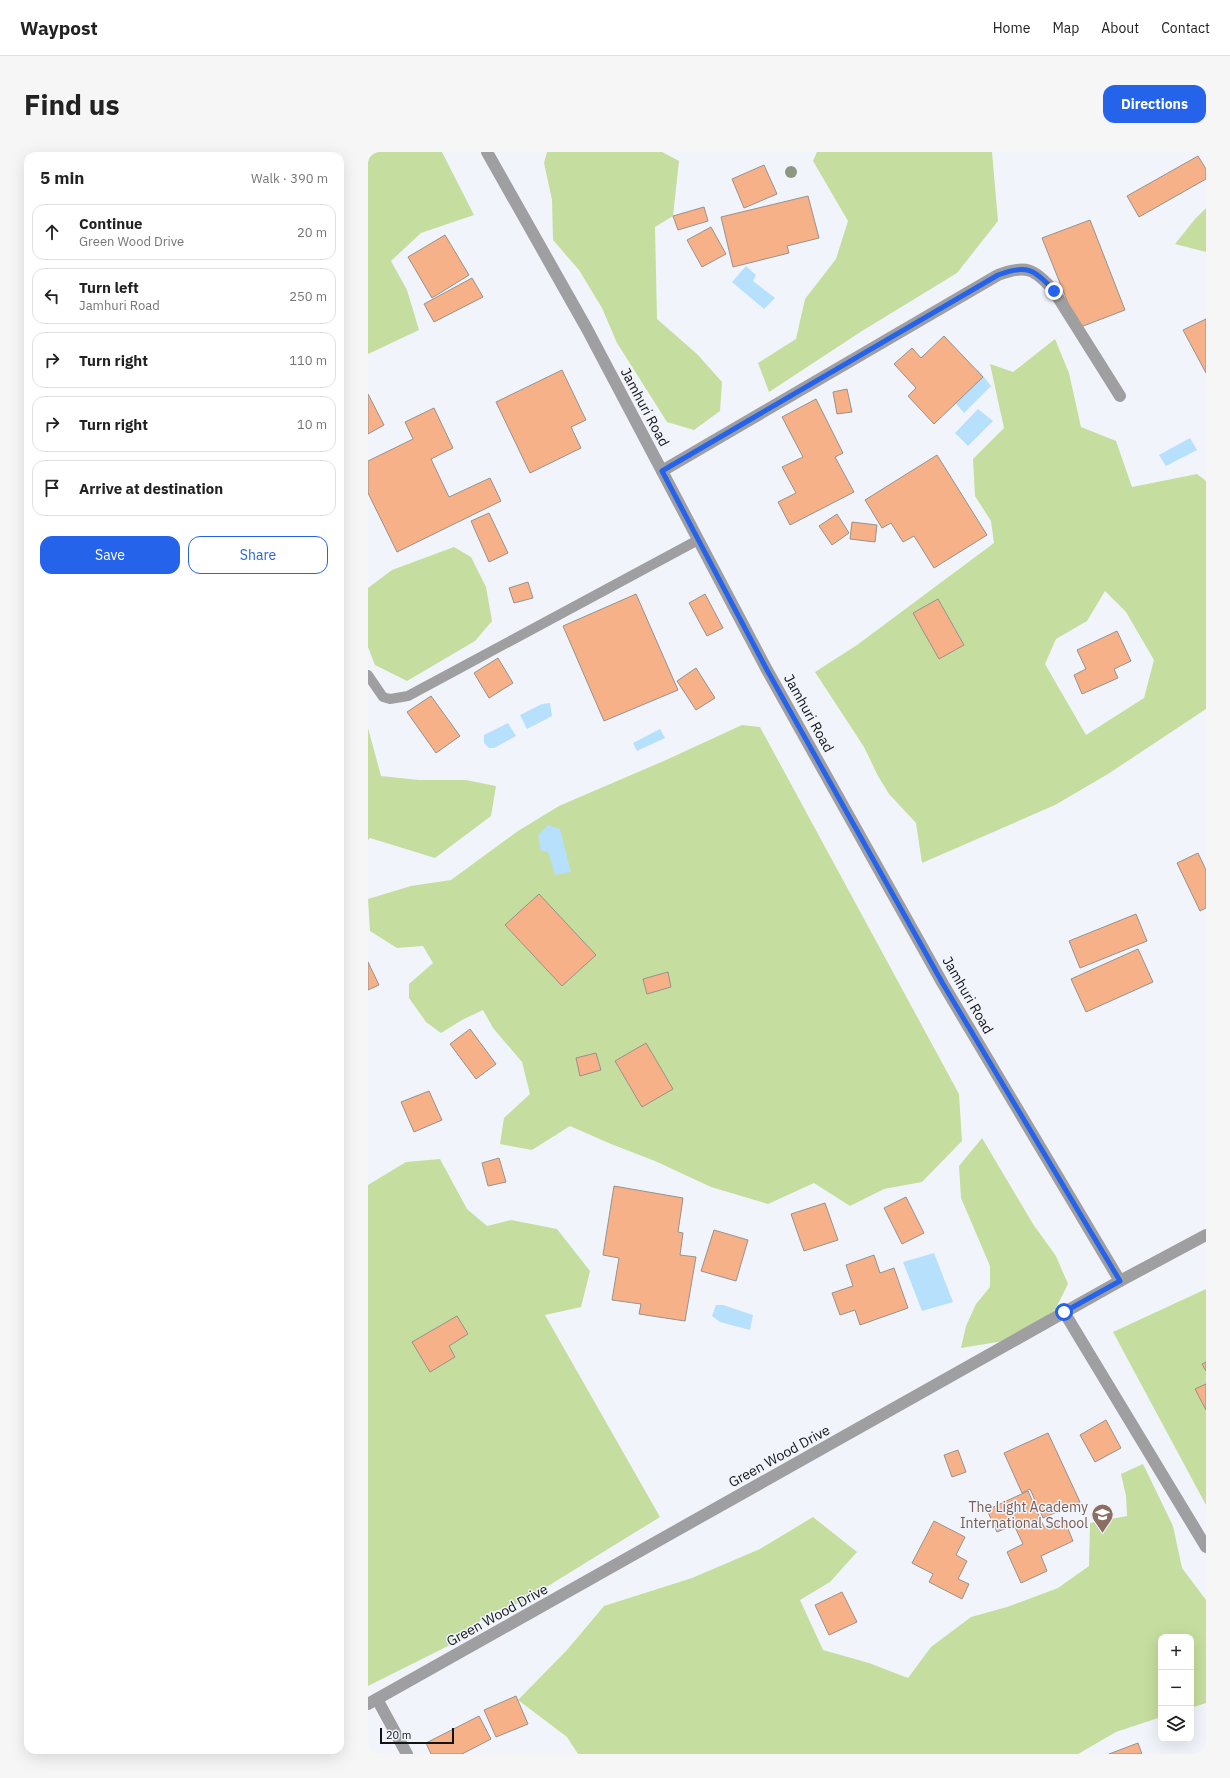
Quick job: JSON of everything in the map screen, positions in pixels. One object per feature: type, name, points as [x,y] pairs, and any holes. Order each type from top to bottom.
[{"type":"street","name":"Jamhuri Road","points":[[487,152],[587,329],[767,670],[943,984],[1120,1281]]},
{"type":"street","points":[[662,471],[998,275],[1013,269],[1027,269],[1041,276],[1054,291],[1120,396]]},
{"type":"street","name":"Green Wood Drive","points":[[373,1702],[1064,1312],[1206,1235]]},
{"type":"street","points":[[1064,1312],[1206,1547]]},
{"type":"street","points":[[373,1702],[407,1754]]},
{"type":"lane","points":[[368,675],[383,697],[390,699],[408,696],[698,540]]},
{"type":"green space","points":[[368,152],[442,152],[474,215],[421,233],[391,261],[407,290],[419,330],[368,354]]},
{"type":"green space","points":[[547,152],[662,152],[679,161],[673,216],[655,227],[657,319],[697,354],[722,382],[720,411],[694,430],[667,422],[617,343],[602,308],[579,270],[553,240],[552,200],[544,163]]},
{"type":"green space","points":[[817,152],[992,152],[998,221],[957,273],[862,331],[769,392],[758,363],[796,339],[805,299],[836,259],[848,221],[813,161]]},
{"type":"green space","points":[[1206,208],[1206,252],[1175,244],[1195,219]]},
{"type":"green space","points":[[1055,339],[1069,373],[1081,427],[1116,441],[1132,487],[1197,474],[1206,481],[1206,709],[1108,774],[1055,805],[922,863],[916,823],[889,794],[878,776],[864,747],[815,672],[857,645],[994,543],[991,521],[975,496],[973,459],[1004,428],[990,364],[1013,372]],"holes":[[[1105,591],[1126,612],[1154,660],[1144,698],[1086,735],[1045,664],[1056,639],[1087,621]]]},
{"type":"green space","points":[[454,547],[471,557],[486,587],[492,621],[475,641],[407,681],[375,665],[368,647],[368,588],[392,570]]},
{"type":"green space","points":[[742,725],[760,727],[959,1094],[962,1141],[922,1182],[884,1189],[850,1206],[814,1183],[768,1204],[711,1187],[655,1161],[570,1126],[532,1150],[500,1144],[504,1118],[530,1094],[522,1062],[493,1028],[483,1010],[462,1020],[441,1033],[426,1022],[409,998],[409,984],[433,963],[423,946],[397,948],[370,931],[368,899],[411,886],[451,880],[518,831],[559,806],[666,760]]},
{"type":"green space","points":[[368,728],[381,776],[419,780],[466,780],[496,786],[491,816],[435,858],[370,838],[368,840]]},
{"type":"green space","points":[[982,1138],[1033,1224],[1056,1256],[1068,1284],[1055,1310],[1016,1339],[961,1348],[966,1326],[976,1304],[990,1287],[990,1266],[961,1198],[959,1166]]},
{"type":"green space","points":[[440,1159],[467,1209],[487,1226],[511,1220],[557,1229],[590,1271],[581,1307],[545,1315],[660,1517],[522,1602],[487,1614],[462,1639],[368,1686],[368,1185],[406,1162]]},
{"type":"green space","points":[[1206,1289],[1206,1505],[1113,1332]]},
{"type":"green space","points":[[1143,1464],[1173,1526],[1182,1568],[1206,1600],[1206,1703],[1194,1707],[1194,1634],[1158,1634],[1158,1718],[1116,1732],[1078,1754],[578,1754],[567,1737],[518,1700],[567,1650],[604,1606],[692,1578],[760,1549],[813,1517],[857,1552],[830,1582],[800,1600],[823,1650],[869,1663],[908,1678],[931,1647],[971,1617],[1007,1607],[1058,1588],[1089,1566],[1090,1523],[1127,1516],[1126,1496],[1121,1474]]},
{"type":"water","points":[[746,266],[756,275],[753,281],[775,298],[764,309],[732,282]]},
{"type":"water","points":[[978,370],[991,386],[964,413],[952,399]]},
{"type":"water","points":[[978,409],[993,421],[968,446],[955,433]]},
{"type":"water","points":[[1190,438],[1197,450],[1166,466],[1159,455]]},
{"type":"water","points":[[550,703],[552,716],[527,729],[520,715],[542,704]]},
{"type":"water","points":[[508,723],[516,736],[494,748],[489,748],[484,743],[484,735]]},
{"type":"water","points":[[660,729],[665,738],[637,751],[633,743]]},
{"type":"water","points":[[548,825],[560,829],[571,872],[555,875],[548,852],[541,851],[538,835]]},
{"type":"water","points":[[934,1253],[953,1302],[922,1311],[903,1262]]},
{"type":"water","points":[[716,1305],[723,1305],[753,1315],[750,1330],[720,1322],[712,1316]]},
{"type":"building","points":[[1198,156],[1206,169],[1206,179],[1139,217],[1127,196]]},
{"type":"building","points":[[764,165],[777,194],[744,208],[732,179]]},
{"type":"building","points":[[808,196],[819,238],[787,246],[789,253],[733,267],[721,217]]},
{"type":"building","points":[[704,207],[708,221],[678,230],[673,216]]},
{"type":"building","points":[[1090,220],[1125,310],[1078,328],[1042,238]]},
{"type":"building","points":[[711,227],[726,254],[702,267],[687,240]]},
{"type":"building","points":[[445,235],[469,275],[432,298],[408,257]]},
{"type":"building","points":[[472,278],[483,297],[434,322],[424,304]]},
{"type":"building","points":[[1206,319],[1206,373],[1183,330]]},
{"type":"building","points":[[944,336],[983,377],[934,424],[908,396],[916,388],[894,364],[912,348],[921,358]]},
{"type":"building","points":[[562,370],[586,420],[571,427],[581,448],[530,473],[496,402]]},
{"type":"building","points":[[847,389],[852,412],[837,414],[833,392]]},
{"type":"building","points":[[368,394],[384,425],[368,434]]},
{"type":"building","points":[[816,399],[843,453],[835,457],[854,492],[790,525],[778,502],[796,493],[782,467],[803,457],[782,417]]},
{"type":"building","points":[[434,408],[453,448],[431,459],[449,497],[490,478],[501,501],[397,552],[368,493],[368,461],[413,439],[405,422]]},
{"type":"building","points":[[937,455],[987,535],[934,568],[914,536],[903,542],[891,523],[882,528],[865,500]]},
{"type":"building","points":[[489,513],[508,553],[489,562],[471,521]]},
{"type":"building","points":[[837,514],[849,533],[832,545],[819,526]]},
{"type":"building","points":[[852,522],[877,525],[875,542],[850,539]]},
{"type":"building","points":[[528,582],[533,598],[514,603],[509,588]]},
{"type":"building","points":[[636,594],[678,690],[604,721],[563,626]]},
{"type":"building","points":[[705,594],[723,628],[707,636],[689,603]]},
{"type":"building","points":[[938,599],[964,645],[939,659],[913,613]]},
{"type":"building","points":[[1117,631],[1131,661],[1114,669],[1118,678],[1082,694],[1074,675],[1086,669],[1077,650]]},
{"type":"building","points":[[498,658],[513,683],[489,698],[474,673]]},
{"type":"building","points":[[696,668],[715,698],[696,710],[677,681]]},
{"type":"building","points":[[431,696],[460,736],[436,753],[407,712]]},
{"type":"building","points":[[1198,853],[1206,870],[1206,908],[1200,911],[1177,863]]},
{"type":"building","points":[[539,894],[596,955],[562,986],[505,925]]},
{"type":"building","points":[[1136,914],[1147,941],[1080,968],[1069,941]]},
{"type":"building","points":[[1138,949],[1153,982],[1086,1012],[1071,979]]},
{"type":"building","points":[[368,962],[379,985],[368,990]]},
{"type":"building","points":[[668,972],[671,987],[647,994],[643,979]]},
{"type":"building","points":[[470,1029],[496,1064],[476,1079],[450,1044]]},
{"type":"building","points":[[646,1043],[673,1089],[642,1107],[615,1061]]},
{"type":"building","points":[[596,1053],[601,1070],[580,1076],[576,1058]]},
{"type":"building","points":[[429,1091],[442,1120],[414,1132],[401,1102]]},
{"type":"building","points":[[499,1158],[506,1182],[488,1186],[482,1163]]},
{"type":"building","points":[[614,1186],[683,1198],[678,1232],[683,1233],[680,1255],[696,1257],[685,1321],[639,1314],[641,1304],[612,1300],[619,1258],[603,1255]]},
{"type":"building","points":[[906,1197],[924,1233],[902,1244],[884,1208]]},
{"type":"building","points":[[825,1203],[838,1240],[804,1251],[791,1214]]},
{"type":"building","points":[[714,1230],[748,1240],[736,1281],[701,1271]]},
{"type":"building","points":[[874,1255],[880,1273],[894,1268],[908,1308],[860,1325],[855,1310],[840,1315],[832,1293],[853,1286],[846,1265]]},
{"type":"building","points":[[457,1316],[468,1334],[449,1346],[455,1357],[430,1372],[412,1342]]},
{"type":"building","points":[[1206,1362],[1206,1371],[1202,1364]]},
{"type":"building","points":[[1206,1384],[1206,1410],[1195,1389]]},
{"type":"building","points":[[1106,1420],[1121,1448],[1095,1462],[1080,1435]]},
{"type":"building","points":[[1048,1433],[1080,1502],[1043,1518],[1030,1489],[1022,1493],[1004,1453]]},
{"type":"building","points":[[958,1450],[966,1472],[952,1477],[944,1455]]},
{"type":"building","points":[[1028,1491],[1044,1527],[1064,1519],[1073,1541],[1041,1556],[1047,1571],[1021,1583],[1007,1552],[1023,1544],[1014,1525],[997,1532],[987,1510]]},
{"type":"building","points":[[934,1521],[965,1537],[956,1555],[967,1561],[958,1579],[969,1584],[962,1599],[929,1582],[933,1574],[912,1563]]},
{"type":"building","points":[[842,1592],[857,1622],[829,1635],[815,1605]]},
{"type":"building","points":[[516,1696],[528,1724],[496,1737],[484,1710]]},
{"type":"building","points":[[479,1716],[491,1739],[462,1754],[431,1754],[426,1743]]},
{"type":"building","points":[[1138,1743],[1142,1754],[1109,1754]]},
{"type":"place","name":"The Light Academy International School","points":[[1103,1534]]},
{"type":"route","points":[[1054,291],[1041,276],[1027,269],[1013,269],[998,275],[662,471],[767,670],[943,984],[1120,1281],[1064,1312]]}]
